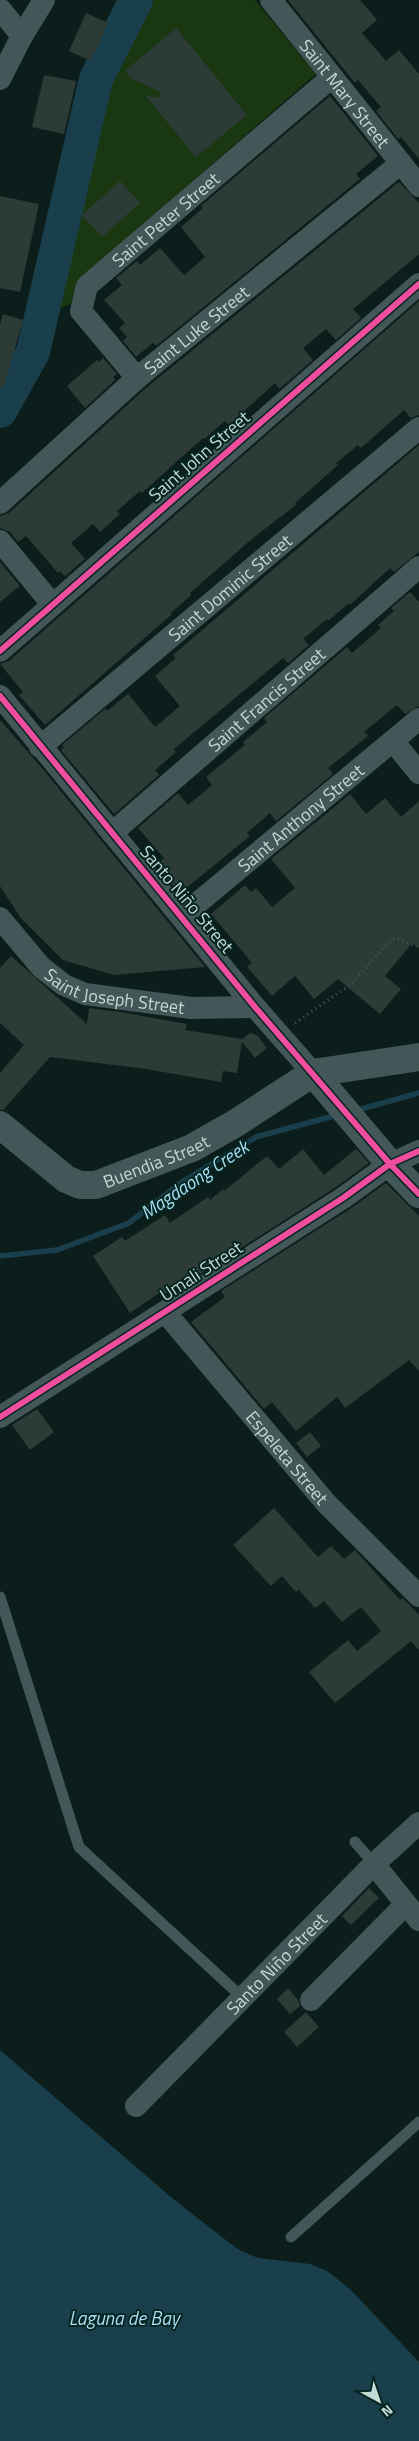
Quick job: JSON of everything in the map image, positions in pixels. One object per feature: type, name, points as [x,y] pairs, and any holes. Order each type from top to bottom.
[{"type":"street","points":[[0,80],[22,36],[44,0]]},
{"type":"street","name":"Saint Mary Street","points":[[271,0],[419,186]]},
{"type":"street","points":[[0,9],[22,36]]},
{"type":"street","name":"Saint Peter Street","points":[[137,378],[81,311],[87,286],[332,77]]},
{"type":"street","name":"Saint Luke Street","points":[[0,503],[137,378],[401,163]]},
{"type":"street","name":"Saint John Street","points":[[0,651],[419,284]]},
{"type":"street","name":"Saint Dominic Street","points":[[40,746],[419,428]]},
{"type":"street","points":[[0,541],[52,604]]},
{"type":"street","name":"Saint Francis Street","points":[[112,833],[419,566]]},
{"type":"street","name":"Santo Niño Street","points":[[0,696],[255,1007],[390,1164],[419,1194]]},
{"type":"street","name":"Saint Anthony Street","points":[[182,916],[419,719]]},
{"type":"street","points":[[393,741],[419,773]]},
{"type":"street","name":"Saint Joseph Street","points":[[0,918],[41,967],[64,985],[85,994],[191,1008],[255,1007]]},
{"type":"street","points":[[319,1080],[419,1057]]},
{"type":"street","name":"Buendia Street","points":[[0,1125],[66,1179],[80,1185],[96,1184],[192,1148],[319,1080]]},
{"type":"street","name":"Umali Street","points":[[0,1417],[343,1198],[390,1164],[419,1151]]},
{"type":"street","name":"Espeleta Street","points":[[165,1312],[326,1503],[419,1596]]},
{"type":"street","name":"Santo Niño Street","points":[[136,2106],[374,1864],[419,1823]]},
{"type":"street","points":[[311,2000],[412,1912],[374,1864]]},
{"type":"lane","points":[[0,1597],[79,1847],[243,1998]]},
{"type":"lane","points":[[355,1842],[374,1864]]},
{"type":"lane","points":[[291,2237],[419,2122]]},
{"type":"path","points":[[280,1034],[350,985],[392,939],[398,939],[419,947]]},
{"type":"green space","points":[[148,0],[255,0],[316,74],[95,266],[70,304],[49,313],[104,85]]},
{"type":"water","name":"Laguna de Bay","points":[[0,2050],[172,2198],[241,2251],[258,2258],[310,2264],[327,2271],[350,2289],[419,2362],[419,2441],[0,2441]]},
{"type":"building","points":[[288,0],[360,0],[377,20],[362,33],[386,61],[399,50],[419,74],[419,159],[401,137],[398,139],[376,111],[381,107],[358,80],[355,83]]},
{"type":"building","points":[[86,13],[108,23],[91,61],[69,51]]},
{"type":"building","points":[[176,28],[247,115],[196,157],[145,95],[159,98],[161,92],[132,79],[125,71]]},
{"type":"building","points":[[44,75],[76,81],[64,134],[32,127]]},
{"type":"building","points":[[330,96],[378,156],[356,174],[360,179],[156,346],[153,343],[136,357],[123,341],[127,337],[119,328],[125,323],[104,300],[122,285],[116,278],[137,261],[140,265],[160,248],[184,275],[205,257],[181,227],[203,208],[201,206]]},
{"type":"building","points":[[120,181],[140,203],[102,237],[82,215]]},
{"type":"building","points":[[399,182],[419,203],[419,254],[353,309],[361,318],[336,340],[326,329],[303,348],[313,360],[279,389],[275,383],[229,425],[225,421],[203,438],[142,493],[140,491],[117,511],[120,514],[100,532],[93,524],[71,543],[85,559],[65,576],[60,571],[58,573],[26,536],[18,542],[10,532],[0,528],[0,516],[9,513],[146,388]]},
{"type":"building","points":[[0,196],[39,204],[20,292],[0,288]]},
{"type":"building","points":[[419,301],[419,415],[411,418],[404,410],[361,448],[358,445],[336,463],[338,465],[295,503],[296,505],[253,538],[190,593],[191,595],[172,614],[45,725],[19,695],[23,692],[0,664],[9,661]]},
{"type":"building","points":[[3,314],[23,320],[4,386],[0,386],[0,324]]},
{"type":"building","points":[[103,358],[117,374],[113,377],[115,380],[85,408],[67,386],[97,360],[99,362]]},
{"type":"building","points":[[419,445],[419,552],[394,572],[390,568],[350,605],[349,603],[303,639],[309,645],[288,663],[283,658],[174,749],[176,752],[155,770],[159,775],[114,814],[61,750],[64,747],[62,745],[105,709],[107,711],[128,694],[155,727],[180,706],[155,676],[176,658],[173,655]]},
{"type":"building","points":[[0,562],[20,586],[0,602]]},
{"type":"building","points":[[410,592],[419,602],[419,706],[405,714],[397,705],[364,732],[368,736],[328,768],[333,774],[276,821],[270,813],[247,833],[250,836],[179,894],[156,865],[164,858],[138,828],[178,793],[188,805],[212,785],[206,777],[245,745],[243,742],[267,722],[264,718],[347,647],[352,653],[381,628],[378,625],[394,611],[391,608]]},
{"type":"building","points":[[0,720],[41,767],[205,967],[114,975],[63,960],[20,917],[0,886]]},
{"type":"building","points":[[350,794],[366,814],[385,798],[401,817],[419,801],[419,948],[412,943],[385,976],[401,989],[380,1014],[338,979],[314,999],[295,976],[272,996],[247,967],[252,963],[211,914],[245,885],[251,892],[256,888],[272,907],[295,888],[271,859]]},
{"type":"building","points":[[11,956],[87,1024],[89,1008],[120,1012],[187,1024],[185,1030],[242,1039],[250,1033],[257,1035],[267,1048],[255,1058],[242,1042],[237,1073],[223,1071],[221,1082],[146,1069],[50,1057],[3,1110],[0,1110],[0,1073],[24,1045],[0,1023],[0,968]]},
{"type":"building","points":[[303,1149],[324,1175],[356,1149],[369,1163],[336,1187],[185,1284],[183,1282],[164,1295],[162,1291],[130,1313],[93,1256],[122,1237],[125,1241],[165,1215],[170,1223],[208,1197],[210,1200],[223,1189],[224,1191],[267,1156],[279,1169]]},
{"type":"building","points":[[386,1183],[419,1216],[419,1371],[409,1360],[345,1408],[337,1397],[296,1431],[272,1402],[264,1409],[191,1322],[225,1297],[221,1291],[350,1209]]},
{"type":"building","points":[[37,1409],[54,1432],[30,1450],[12,1425]]},
{"type":"building","points":[[310,1432],[321,1446],[307,1457],[296,1443]]},
{"type":"building","points":[[274,1508],[318,1557],[331,1546],[344,1559],[355,1550],[400,1600],[403,1598],[419,1615],[419,1650],[411,1641],[335,1703],[309,1672],[348,1640],[357,1651],[381,1631],[361,1607],[342,1622],[324,1601],[315,1608],[299,1590],[296,1592],[282,1576],[271,1586],[233,1545]]},
{"type":"building","points":[[369,1888],[379,1898],[351,1925],[342,1916]]},
{"type":"building","points":[[288,1988],[298,2000],[300,2006],[290,2014],[277,1999]]},
{"type":"building","points":[[306,2012],[319,2027],[297,2047],[284,2032]]},
{"type":"waterway","points":[[0,411],[33,352],[96,79],[136,0]]},
{"type":"waterway","name":"Magdaong Creek","points":[[354,1111],[419,1093]]},
{"type":"waterway","name":"Magdaong Creek","points":[[0,1256],[57,1250],[129,1223],[182,1182],[256,1137],[337,1115]]},
{"type":"cycle path","points":[[0,651],[419,284]]},
{"type":"cycle path","points":[[0,696],[255,1007],[390,1164],[419,1194]]},
{"type":"cycle path","points":[[0,1417],[343,1198],[390,1164],[419,1151]]}]
